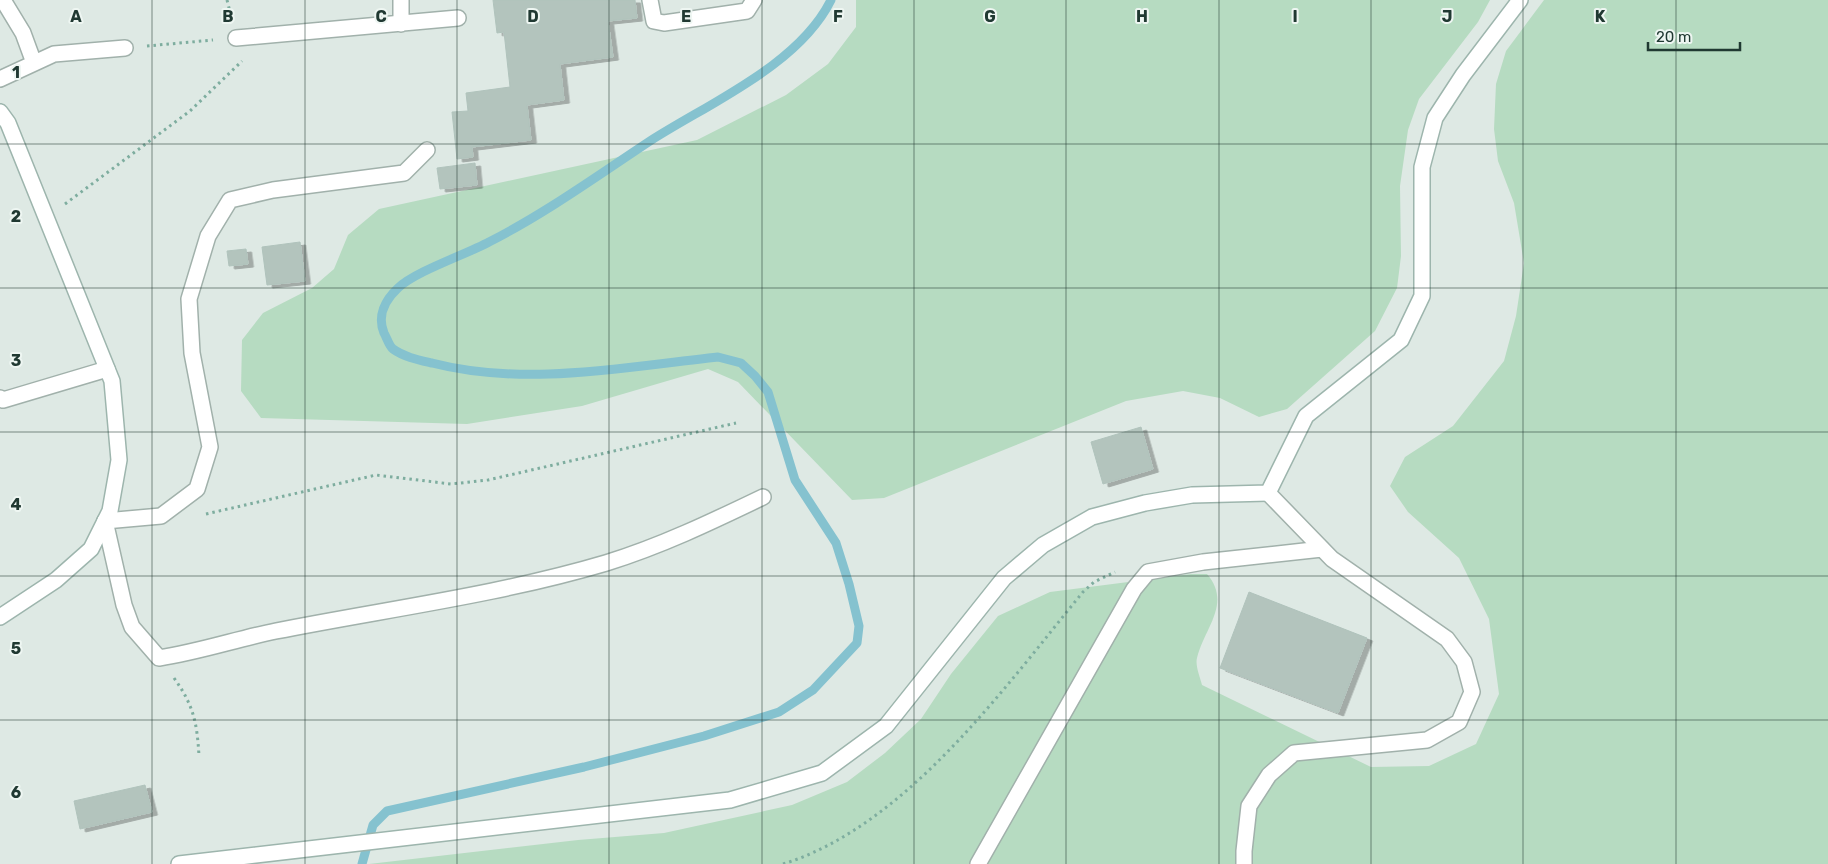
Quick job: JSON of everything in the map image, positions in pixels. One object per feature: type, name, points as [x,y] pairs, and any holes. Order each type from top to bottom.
[{"type":"street","points":[[3,0],[23,33],[34,63]]},
{"type":"street","points":[[401,0],[401,24]]},
{"type":"street","points":[[650,0],[654,21],[664,23],[747,11],[754,0]]},
{"type":"street","points":[[1268,493],[1306,416],[1400,340],[1422,296],[1422,166],[1435,118],[1463,75],[1520,0]]},
{"type":"street","points":[[236,38],[458,18]]},
{"type":"street","points":[[0,79],[54,54],[125,48]]},
{"type":"street","points":[[0,112],[8,123],[112,381],[119,460],[110,511],[91,548],[63,574],[0,617]]},
{"type":"street","points":[[105,522],[161,516],[197,489],[210,447],[192,353],[189,299],[208,236],[230,200],[274,190],[404,173],[427,150]]},
{"type":"street","points":[[0,398],[3,400],[107,369]]},
{"type":"street","points":[[179,864],[730,800],[822,774],[886,726],[1004,578],[1043,545],[1092,517],[1145,504],[1192,495],[1268,493],[1332,559],[1447,640],[1464,662],[1472,692],[1459,722],[1427,740],[1294,753],[1269,775],[1249,806],[1244,864]]},
{"type":"street","points":[[105,522],[124,605],[132,627],[159,658],[197,652],[275,631],[510,588],[607,562],[687,534],[762,496]]},
{"type":"street","points":[[978,864],[1134,590],[1148,572],[1203,562],[1322,549]]},
{"type":"path","points":[[46,217],[190,111],[243,63],[236,38],[125,48]]},
{"type":"path","points":[[161,516],[188,517],[376,475],[451,484],[488,480],[736,423]]},
{"type":"path","points":[[783,864],[826,846],[887,807],[944,757],[1094,582],[1122,569],[1134,568],[1148,572]]},
{"type":"path","points":[[159,658],[189,699],[197,731],[199,756]]},
{"type":"green space","points":[[856,0],[1490,0],[1478,22],[1419,99],[1408,130],[1400,186],[1401,256],[1397,288],[1375,331],[1287,409],[1259,417],[1220,398],[1183,391],[1126,401],[884,498],[852,500],[738,382],[708,369],[582,406],[467,424],[261,418],[241,391],[242,340],[263,313],[312,288],[334,269],[348,235],[379,209],[697,140],[786,95],[828,64],[856,27]]},
{"type":"green space","points":[[1544,0],[1828,0],[1828,864],[369,864],[578,840],[664,833],[792,805],[847,782],[885,753],[921,719],[951,674],[998,616],[1050,592],[1191,574],[1207,574],[1214,585],[1217,595],[1214,615],[1197,658],[1197,668],[1202,685],[1371,767],[1429,766],[1476,744],[1499,694],[1489,619],[1459,558],[1408,512],[1390,486],[1405,457],[1453,426],[1504,361],[1516,316],[1524,263],[1514,203],[1498,161],[1494,129],[1496,84],[1506,51]]},
{"type":"building","points":[[493,0],[635,0],[637,18],[608,21],[613,57],[560,64],[564,100],[527,105],[531,140],[472,147],[473,157],[457,159],[452,112],[468,111],[466,93],[510,87],[504,32],[497,33]]},
{"type":"building","points":[[475,163],[477,185],[440,189],[437,168]]},
{"type":"building","points":[[300,242],[305,281],[267,285],[262,247]]},
{"type":"building","points":[[246,249],[248,264],[229,266],[227,251]]},
{"type":"building","points":[[1141,427],[1153,469],[1103,484],[1091,442]]},
{"type":"building","points":[[1249,592],[1367,638],[1338,713],[1220,668]]},
{"type":"building","points":[[145,785],[152,812],[80,829],[74,801]]},
{"type":"waterway","points":[[362,864],[373,825],[387,811],[584,767],[704,736],[779,712],[813,690],[857,643],[859,626],[849,584],[836,543],[795,480],[768,392],[741,363],[718,357],[575,373],[503,374],[467,370],[432,363],[397,352],[389,344],[381,320],[389,298],[398,288],[416,275],[479,247],[531,219],[650,141],[751,81],[798,44],[816,23],[831,0]]}]
